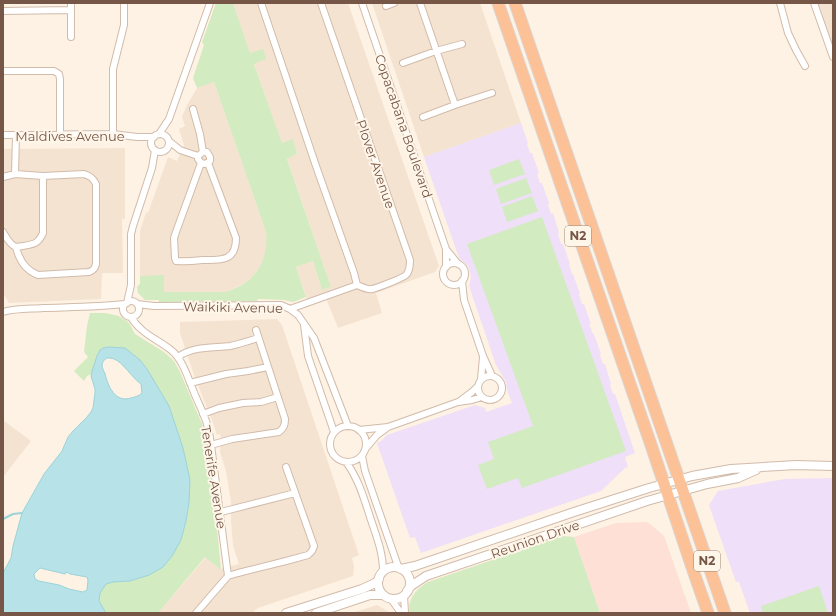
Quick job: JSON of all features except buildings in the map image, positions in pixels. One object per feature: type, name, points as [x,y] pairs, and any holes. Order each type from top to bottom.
[{"type":"highway","name":"N2","points":[[498,3],[708,613]]},
{"type":"highway","name":"N2","points":[[515,3],[725,613]]},
{"type":"street","points":[[71,3],[72,37]]},
{"type":"street","points":[[113,134],[113,69],[124,26],[124,3]]},
{"type":"street","points":[[124,311],[123,309],[126,304],[131,285],[131,234],[152,168],[153,148],[151,142],[169,119],[210,3]]},
{"type":"street","points":[[261,3],[316,166],[354,272],[357,285]]},
{"type":"street","name":"Plover Avenue","points":[[290,309],[357,285],[363,288],[373,289],[405,276],[410,266],[410,260],[321,3]]},
{"type":"street","name":"Copacabana Boulevard","points":[[362,3],[446,249],[446,267]]},
{"type":"street","points":[[386,6],[394,3]]},
{"type":"street","points":[[420,3],[455,105]]},
{"type":"street","points":[[780,3],[788,33],[805,66]]},
{"type":"street","points":[[814,3],[833,57]]},
{"type":"street","points":[[3,11],[71,10]]},
{"type":"street","points":[[403,63],[436,51],[462,44]]},
{"type":"street","points":[[3,71],[54,71],[59,74],[60,134]]},
{"type":"street","name":"Copacabana Boulevard","points":[[423,117],[492,92]]},
{"type":"street","points":[[153,148],[160,152],[180,150],[200,154],[207,152],[210,155],[208,163],[236,238],[236,247],[234,252],[224,260],[176,260],[175,258],[174,238],[201,163],[198,159],[200,154],[200,134],[193,109]]},
{"type":"street","points":[[152,168],[169,146],[169,119]]},
{"type":"street","name":"Maldives Avenue","points":[[3,135],[113,134],[143,139],[153,148]]},
{"type":"street","points":[[15,174],[16,135]]},
{"type":"street","points":[[157,135],[165,135],[180,150]]},
{"type":"street","name":"Maldives Avenue","points":[[137,137],[157,135]]},
{"type":"street","points":[[201,163],[208,163]]},
{"type":"street","points":[[3,177],[15,174],[43,176],[84,174],[90,176],[96,184],[96,267],[89,272],[33,273],[26,268],[21,261],[16,247],[3,232]]},
{"type":"street","points":[[16,247],[32,245],[38,243],[41,239],[43,233],[43,176]]},
{"type":"street","name":"Copacabana Boulevard","points":[[446,249],[458,264]]},
{"type":"street","points":[[464,300],[453,285],[447,282],[444,277],[446,267],[452,264],[458,264],[463,269],[464,278],[462,281],[464,300],[483,356],[492,376],[501,383],[502,391],[497,398],[489,400],[482,397],[478,390],[478,386]]},
{"type":"street","points":[[453,285],[462,281]]},
{"type":"street","points":[[106,306],[124,311],[127,315],[136,314],[139,308],[131,285]]},
{"type":"street","points":[[3,312],[21,309],[106,306],[126,304],[129,301],[136,303]]},
{"type":"street","name":"Waikiki Avenue","points":[[136,303],[154,306],[281,305],[290,309],[298,315],[314,338],[348,426]]},
{"type":"street","name":"Waikiki Avenue","points":[[136,314],[154,306]]},
{"type":"street","name":"Tenerife Avenue","points":[[136,314],[141,329],[171,350],[178,357],[207,424],[221,512],[228,576]]},
{"type":"street","points":[[304,324],[308,356],[334,432]]},
{"type":"street","points":[[211,445],[232,439],[279,432],[285,425],[286,419],[256,330]]},
{"type":"street","points":[[178,357],[183,353],[192,350],[232,346],[258,338]]},
{"type":"street","points":[[458,402],[478,386],[481,380],[483,356]]},
{"type":"street","points":[[190,383],[226,374],[268,367]]},
{"type":"street","points":[[481,380],[484,377],[492,376]]},
{"type":"street","points":[[203,414],[219,408],[243,403],[261,402],[278,397]]},
{"type":"street","points":[[359,430],[388,427],[458,402],[482,397]]},
{"type":"street","points":[[366,448],[365,436],[356,427],[344,426],[338,428],[330,437],[330,449],[337,459],[342,462],[354,461],[362,456],[366,448],[377,435],[388,427]]},
{"type":"street","points":[[362,456],[367,477],[400,569],[406,574],[409,581],[409,588],[406,593],[405,613]]},
{"type":"street","points":[[346,462],[356,477],[381,550],[384,571]]},
{"type":"street","points":[[760,468],[777,466],[833,466]]},
{"type":"street","points":[[196,613],[228,576],[261,566],[308,555],[312,551],[314,546],[286,467]]},
{"type":"street","name":"Reunion Drive","points":[[400,569],[415,566],[574,512],[679,479],[731,469],[760,468]]},
{"type":"street","name":"Reunion Drive","points":[[406,593],[411,586],[426,576],[647,501],[707,484],[738,478],[760,468]]},
{"type":"street","points":[[221,512],[295,493]]},
{"type":"street","points":[[286,613],[362,589],[375,583],[384,571],[391,568],[400,569]]},
{"type":"street","points":[[378,579],[379,589],[383,595]]},
{"type":"street","points":[[392,599],[398,598],[406,593]]},
{"type":"street","points":[[316,613],[370,595],[383,595],[392,599],[401,613]]},
{"type":"shaded area","points":[[233,3],[348,3],[439,266],[435,272],[376,293],[382,313],[338,328],[325,296],[308,302],[296,267],[313,261],[322,290],[331,287],[287,158],[297,154],[293,140],[282,144],[254,63],[261,61],[250,53]]},
{"type":"shaded area","points":[[372,3],[480,3],[521,123],[424,157]]},
{"type":"shaded area","points":[[815,3],[833,3],[833,55]]},
{"type":"shaded area","points":[[214,82],[266,232],[266,252],[261,265],[253,276],[243,284],[231,290],[225,292],[164,292],[140,276],[140,231],[168,157],[177,161],[184,145],[179,129],[185,126],[182,117],[186,107],[197,88]]},
{"type":"shaded area","points":[[521,123],[530,153],[532,153],[539,173],[537,174],[540,183],[542,183],[549,203],[551,214],[553,213],[561,244],[563,244],[582,304],[584,304],[591,324],[589,324],[601,354],[603,364],[605,364],[613,394],[615,394],[635,453],[625,457],[628,467],[625,468],[601,491],[421,553],[415,537],[410,538],[377,443],[387,435],[475,405],[485,408],[486,412],[512,403],[507,390],[506,382],[496,365],[469,286],[471,277],[468,266],[459,258],[424,157]]},
{"type":"shaded area","points":[[125,148],[125,219],[122,219],[123,273],[102,273],[101,299],[9,303],[3,293],[3,149]]},
{"type":"shaded area","points":[[277,319],[282,325],[359,555],[352,558],[354,566],[353,576],[258,608],[252,613],[158,613],[206,557],[220,569],[239,564],[233,546],[231,502],[226,471],[220,452],[221,438],[220,434],[217,435],[194,375],[180,333],[180,322]]},
{"type":"shaded area","points":[[3,420],[31,441],[3,477]]},
{"type":"shaded area","points":[[833,478],[833,613],[750,613],[739,582],[736,582],[709,505],[718,491],[785,479]]},
{"type":"shaded area","points":[[646,522],[664,536],[691,613],[600,613],[574,537],[616,523]]},
{"type":"shaded area","points":[[377,605],[391,613],[352,613]]},
{"type":"green space","points":[[216,3],[233,3],[250,53],[263,49],[266,59],[254,64],[282,143],[293,139],[297,154],[287,159],[331,287],[322,290],[313,261],[296,267],[306,297],[293,302],[284,300],[258,299],[257,301],[159,302],[159,300],[145,300],[138,293],[137,287],[140,284],[140,276],[164,275],[164,292],[225,292],[244,283],[252,277],[258,270],[265,253],[266,232],[214,82],[197,88],[193,78],[204,45],[202,42]]},
{"type":"green space","points":[[519,159],[525,174],[494,185],[489,170]]},
{"type":"green space","points":[[526,178],[532,193],[501,204],[496,189]]},
{"type":"green space","points":[[532,196],[538,211],[507,222],[502,207]]},
{"type":"green space","points":[[542,217],[626,451],[522,488],[518,478],[487,489],[478,465],[494,459],[488,442],[533,426],[467,244]]},
{"type":"green space","points":[[90,313],[105,313],[119,316],[129,323],[135,334],[164,352],[174,361],[202,424],[210,460],[221,569],[205,557],[158,613],[106,613],[99,601],[100,593],[106,584],[130,581],[149,575],[181,540],[189,503],[169,406],[147,369],[119,348],[108,347],[97,356],[91,374],[87,376],[84,381],[74,371],[88,357],[84,352]]},
{"type":"green space","points":[[563,536],[574,537],[600,613],[410,613],[409,608],[413,595],[428,582]]},
{"type":"green space","points":[[819,586],[828,613],[763,613],[761,606]]},
{"type":"water","points":[[103,348],[125,348],[140,360],[169,406],[183,448],[190,480],[189,503],[181,540],[172,556],[163,567],[149,575],[130,581],[106,584],[100,593],[99,601],[106,613],[3,613],[3,573],[11,558],[22,513],[44,474],[62,451],[68,437],[86,418],[93,408],[95,389],[91,376],[97,356]],"holes":[[[107,358],[112,358],[117,361],[141,384],[142,393],[140,395],[125,399],[117,396],[113,392],[108,384],[102,366],[103,362]],[[40,568],[87,577],[87,590],[83,592],[39,581],[35,579],[34,574]]]},
{"type":"waterway","points":[[3,519],[13,514],[22,513]]}]
